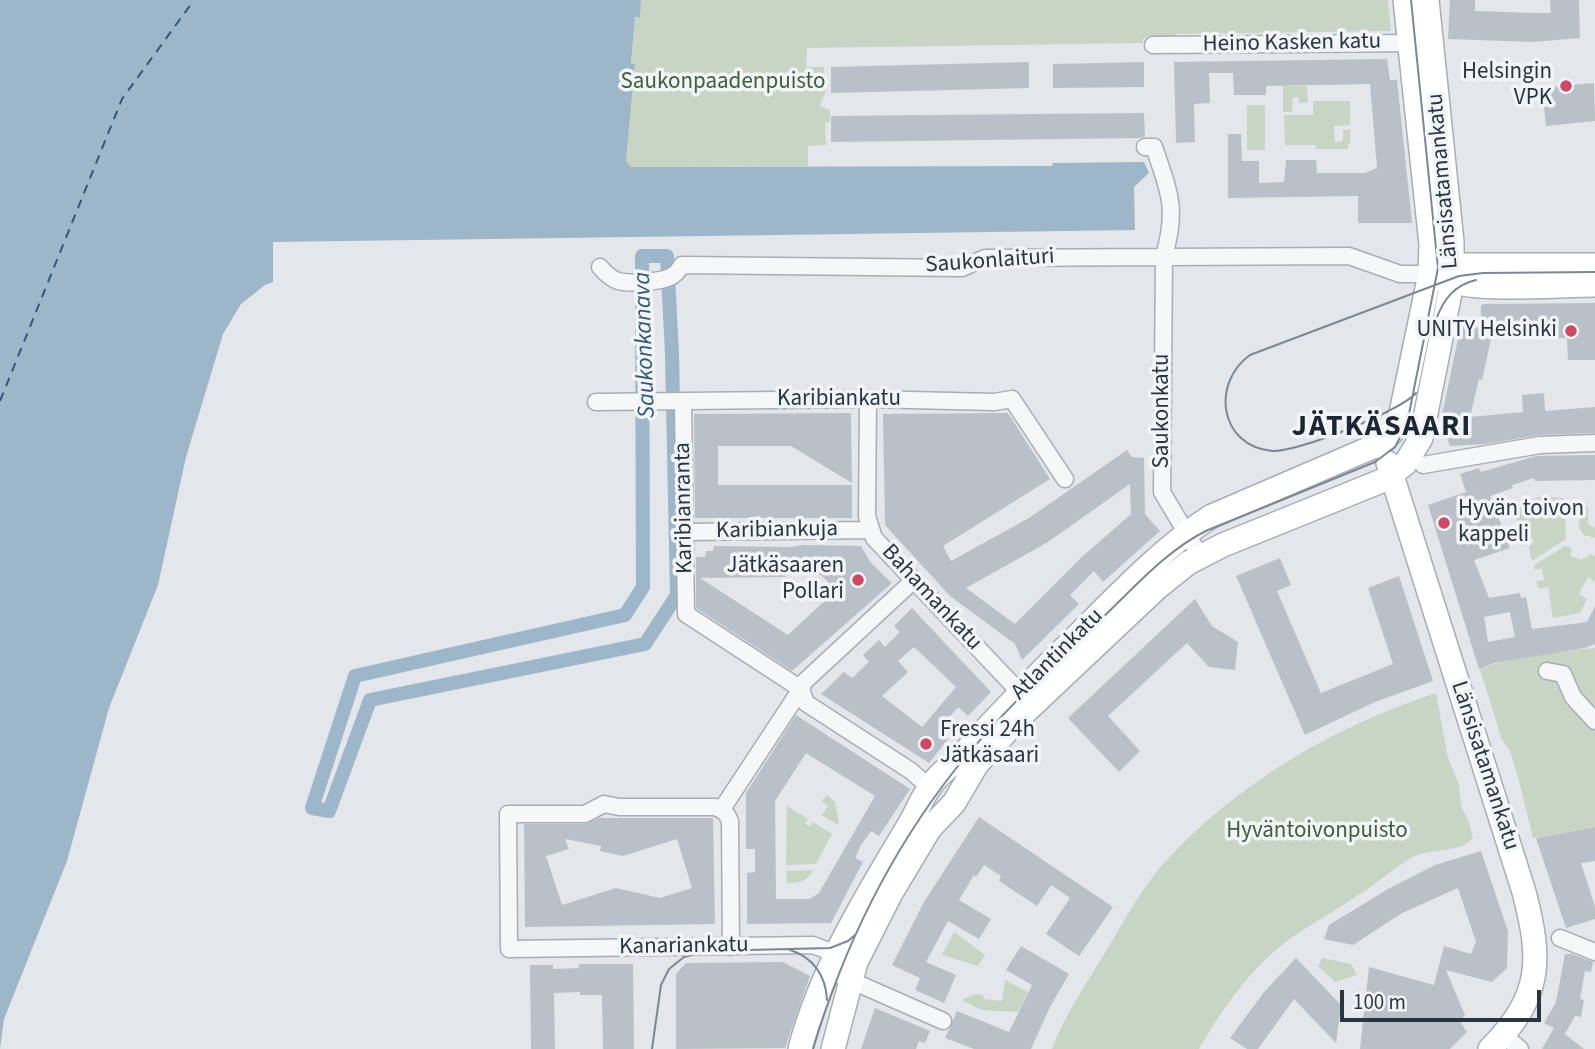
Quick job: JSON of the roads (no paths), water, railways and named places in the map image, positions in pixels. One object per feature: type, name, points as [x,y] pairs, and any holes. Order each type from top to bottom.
[{"type":"street","name":"Länsisatamankatu","points":[[1392,475],[1410,458],[1422,438],[1453,274],[1420,43],[1405,0]]},
{"type":"street","name":"Länsisatamankatu","points":[[1427,0],[1420,43],[1431,244],[1430,274],[1401,413],[1393,431],[1382,443],[1524,892],[1535,935],[1535,964],[1529,991],[1504,1044]]},
{"type":"street","name":"Heino Kasken katu","points":[[1153,45],[1420,43]]},
{"type":"street","name":"Saukonkatu","points":[[1151,143],[1172,200],[1171,229],[1164,256],[1162,492],[1200,556]]},
{"type":"street","name":"Saukonlaituri","points":[[600,267],[619,281],[630,282],[669,278],[682,265],[962,268],[985,258],[1349,256],[1400,274],[1430,274]]},
{"type":"street","points":[[1430,274],[1595,265]]},
{"type":"street","points":[[1453,274],[1483,286],[1595,285]]},
{"type":"street","name":"Karibiankatu","points":[[596,402],[867,398],[994,402],[1012,399],[1065,479]]},
{"type":"street","name":"Bahamankatu","points":[[867,398],[867,516],[874,538],[1026,700]]},
{"type":"street","name":"Karibianranta","points":[[682,402],[686,614],[802,686]]},
{"type":"street","name":"Atlantinkatu","points":[[1026,700],[1098,615],[1186,533],[1212,516],[1382,443]]},
{"type":"street","points":[[1423,465],[1540,444],[1595,443]]},
{"type":"street","name":"Atlantinkatu","points":[[800,1049],[815,1005],[843,967],[924,795],[936,779],[1174,573],[1200,556],[1392,475]]},
{"type":"street","name":"Karibiankuja","points":[[685,532],[870,530]]},
{"type":"street","points":[[732,947],[730,821],[722,809],[802,686],[914,580]]},
{"type":"street","points":[[1547,671],[1563,674],[1573,697],[1595,721]]},
{"type":"street","points":[[802,686],[806,703],[920,779]]},
{"type":"street","name":"Kanariankatu","points":[[722,809],[619,807],[604,804],[585,814],[509,814],[509,949],[813,945],[843,967],[943,1021]]},
{"type":"street","points":[[1560,938],[1595,952]]},
{"type":"street","name":"Atlantinkatu","points":[[833,1049],[843,967]]},
{"type":"water","points":[[0,0],[641,0],[640,17],[635,17],[631,64],[635,64],[626,161],[631,167],[1052,166],[1053,163],[1144,162],[1149,173],[1134,187],[1135,230],[273,242],[273,282],[241,304],[223,334],[186,457],[158,585],[109,708],[67,861],[4,1019],[0,1049]]},
{"type":"waterway","name":"Saukonkanava","points":[[642,256],[667,256],[672,354],[677,595],[645,644],[370,700],[329,811],[312,808],[355,676],[625,615],[643,587],[642,256]]},
{"type":"tram line","points":[[813,1049],[854,939],[889,869],[909,835],[954,771],[1005,713],[1137,584],[1178,548],[1208,530],[1375,462],[1395,447],[1407,424],[1438,268],[1411,0]]},
{"type":"tram line","points":[[1416,393],[1370,420],[1284,450],[1272,451],[1254,447],[1241,438],[1231,426],[1226,412],[1230,381],[1238,367],[1250,355],[1459,276],[1483,273],[1595,272]]},
{"type":"tram line","points":[[1436,320],[1450,294],[1476,280]]},
{"type":"tram line","points":[[652,1049],[661,985],[669,969],[684,957],[707,951],[830,948],[855,935]]},
{"type":"tram line","points":[[790,950],[805,957],[817,969],[824,983],[827,1000]]},
{"type":"place","name":"Helsingin VPK","points":[[1566,86]]},
{"type":"place","name":"UNITY Helsinki","points":[[1571,331]]},
{"type":"place","name":"Hyvän toivon kappeli","points":[[1444,523]]},
{"type":"place","name":"Jätkäsaaren Pollari","points":[[858,580]]},
{"type":"place","name":"Fressi 24h Jätkäsaari","points":[[926,744]]},
{"type":"district","name":"JÄTKÄSAARI","points":[[1382,428]]},
{"type":"park label","name":"Saukonpaadenpuisto","points":[[723,83]]},
{"type":"park label","name":"Hyväntoivonpuisto","points":[[1317,832]]}]
